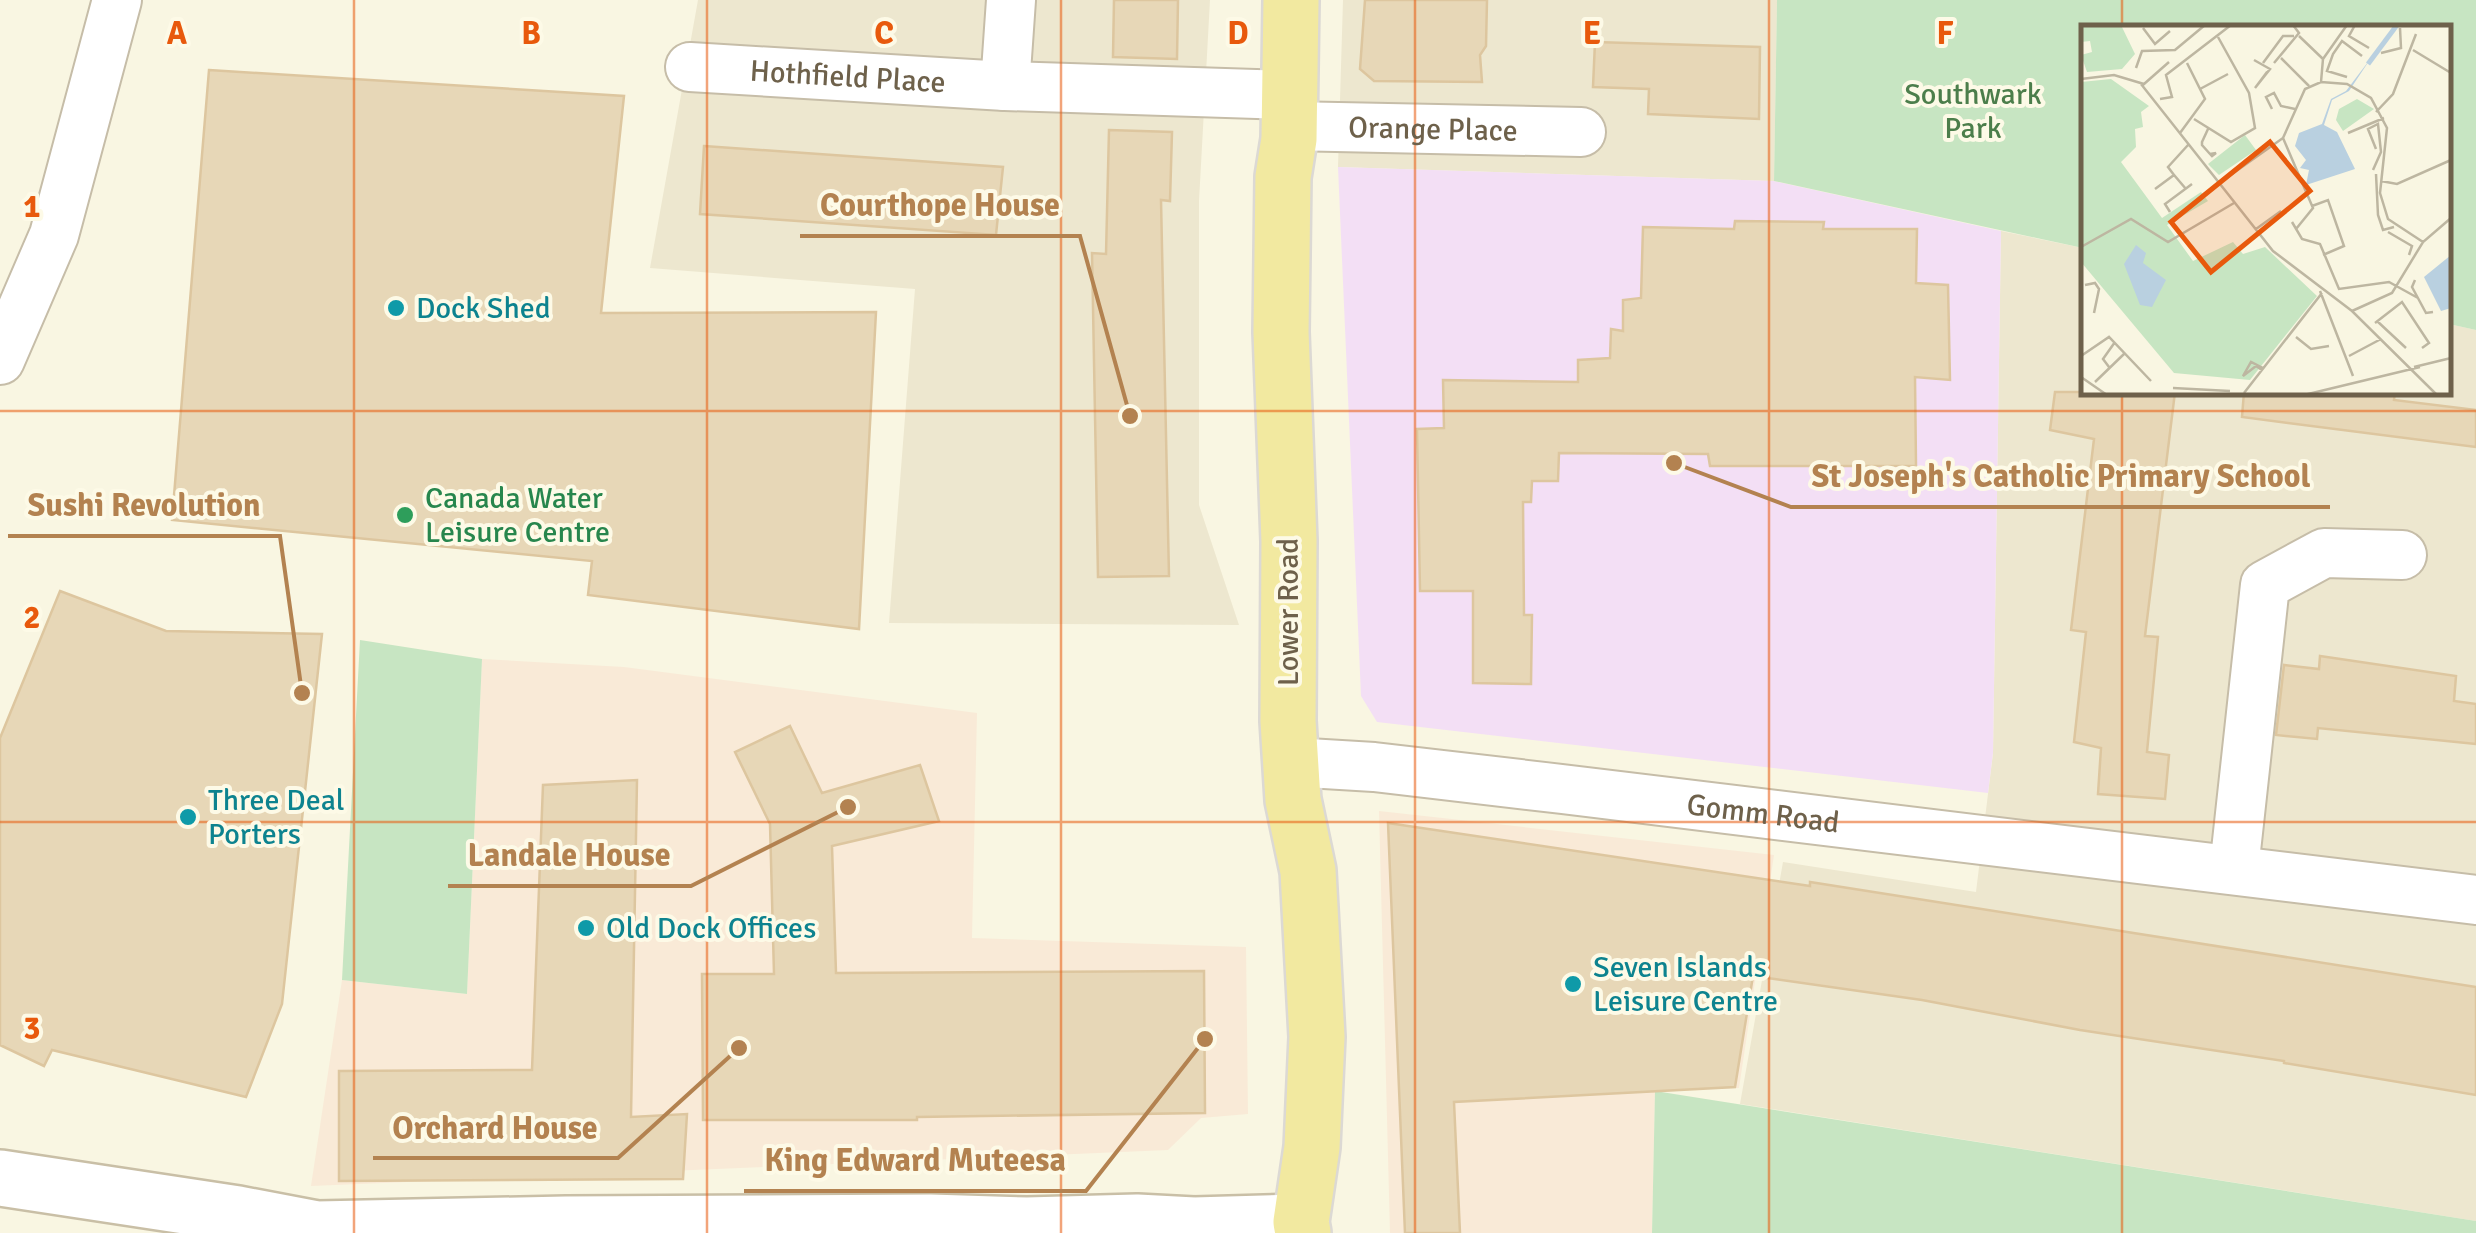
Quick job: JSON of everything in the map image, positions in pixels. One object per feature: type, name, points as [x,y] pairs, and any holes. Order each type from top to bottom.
[{"type":"main road","name":"Lower Road","points":[[1291,0],[1281,332],[1289,541],[1291,762],[1308,871],[1317,1037],[1312,1147],[1300,1229]]},
{"type":"street","points":[[0,360],[54,235],[117,0]]},
{"type":"street","points":[[1005,86],[1011,0]]},
{"type":"street","name":"Hothfield Place","points":[[690,67],[1005,86],[1288,110]]},
{"type":"street","name":"Orange Place","points":[[1288,110],[1580,132]]},
{"type":"street","points":[[2234,869],[2265,585],[2324,553],[2402,555]]},
{"type":"street","name":"Gomm Road","points":[[1291,762],[1452,776],[2476,900]]},
{"type":"street","points":[[0,1178],[317,1229],[566,1224],[1300,1229]]},
{"type":"shaded area","points":[[698,0],[1210,0],[1199,201],[1199,505],[1239,625],[889,623],[915,289],[650,268]]},
{"type":"shaded area","points":[[1343,0],[1777,0],[1774,181],[1338,167]]},
{"type":"shaded area","points":[[1338,167],[1774,181],[2001,231],[1993,753],[1988,793],[1377,722],[1361,696]]},
{"type":"shaded area","points":[[2001,231],[2081,248],[2081,395],[2451,395],[2451,324],[2476,330],[2476,1221],[1740,1104],[1783,862],[1976,892],[1993,753]]},
{"type":"shaded area","points":[[482,659],[624,667],[977,713],[972,938],[1246,947],[1248,1114],[1201,1118],[1168,1150],[311,1186],[342,980],[467,994]]},
{"type":"shaded area","name":"Seven Islands Leisure Centre","points":[[1379,811],[1774,855],[1739,1088],[1655,1091],[1652,1233],[1390,1233]]},
{"type":"green space","name":"Southwark Park","points":[[1777,0],[2476,0],[2476,330],[2451,324],[2451,25],[2081,25],[2081,248],[1774,181]]},
{"type":"green space","points":[[360,640],[482,659],[467,994],[342,980]]},
{"type":"green space","points":[[1655,1091],[2476,1221],[2476,1233],[1652,1233]]},
{"type":"building","points":[[1114,0],[1178,0],[1177,59],[1113,57]]},
{"type":"building","points":[[1365,0],[1487,0],[1486,46],[1480,55],[1482,82],[1374,81],[1360,69]]},
{"type":"building","points":[[1595,42],[1760,47],[1759,119],[1648,114],[1649,89],[1593,87]]},
{"type":"building","name":"Dock Shed","points":[[209,70],[624,96],[601,313],[876,312],[859,629],[588,595],[592,561],[172,520]]},
{"type":"building","points":[[1109,130],[1172,132],[1170,201],[1161,200],[1169,576],[1098,577],[1092,253],[1106,254]]},
{"type":"building","points":[[704,146],[1003,167],[996,235],[700,214]]},
{"type":"building","points":[[1735,221],[1824,222],[1823,229],[1917,229],[1916,283],[1948,285],[1950,380],[1915,377],[1916,466],[1710,466],[1708,454],[1559,453],[1558,481],[1532,481],[1531,502],[1523,502],[1524,615],[1532,615],[1531,684],[1473,683],[1473,591],[1420,591],[1417,429],[1444,428],[1443,380],[1578,382],[1578,360],[1610,358],[1611,329],[1623,331],[1623,300],[1641,298],[1643,227],[1734,229]]},
{"type":"building","points":[[2055,392],[2175,395],[2145,636],[2158,637],[2147,752],[2169,755],[2165,799],[2098,794],[2101,748],[2074,742],[2086,632],[2071,630],[2094,439],[2050,430]]},
{"type":"building","points":[[2244,395],[2395,395],[2394,400],[2476,410],[2476,447],[2242,417]]},
{"type":"building","name":"Three Deal Porters","points":[[60,591],[166,631],[322,634],[282,1004],[246,1097],[52,1050],[44,1066],[0,1045],[0,738]]},
{"type":"building","points":[[2320,656],[2456,676],[2454,701],[2476,704],[2476,744],[2318,728],[2317,739],[2276,735],[2284,665],[2319,669]]},
{"type":"building","points":[[790,726],[822,793],[920,765],[939,821],[832,846],[836,973],[1204,971],[1205,1113],[703,1120],[702,974],[774,974],[770,824],[735,752]]},
{"type":"building","name":"Old Dock Offices","points":[[637,780],[631,1117],[687,1114],[683,1179],[339,1181],[339,1071],[532,1070],[543,785]]},
{"type":"building","points":[[1388,823],[1810,886],[1810,882],[2476,987],[2476,1095],[1922,1000],[1753,976],[1735,1087],[1454,1102],[1460,1233],[1405,1233]]},
{"type":"place","name":"Dock Shed","points":[[396,308]]},
{"type":"place","name":"Courthope House","points":[[1130,416]]},
{"type":"place","name":"St Joseph's Catholic Primary School","points":[[1674,463]]},
{"type":"place","name":"Canada Water Leisure Centre","points":[[405,515]]},
{"type":"place","name":"Sushi Revolution","points":[[302,693]]},
{"type":"place","name":"Landale House","points":[[848,807]]},
{"type":"place","name":"Three Deal Porters","points":[[188,817]]},
{"type":"place","name":"Old Dock Offices","points":[[586,928]]},
{"type":"place","name":"Seven Islands Leisure Centre","points":[[1573,984]]},
{"type":"place","name":"King Edward Muteesa","points":[[1205,1039]]},
{"type":"place","name":"Orchard House","points":[[739,1048]]}]
